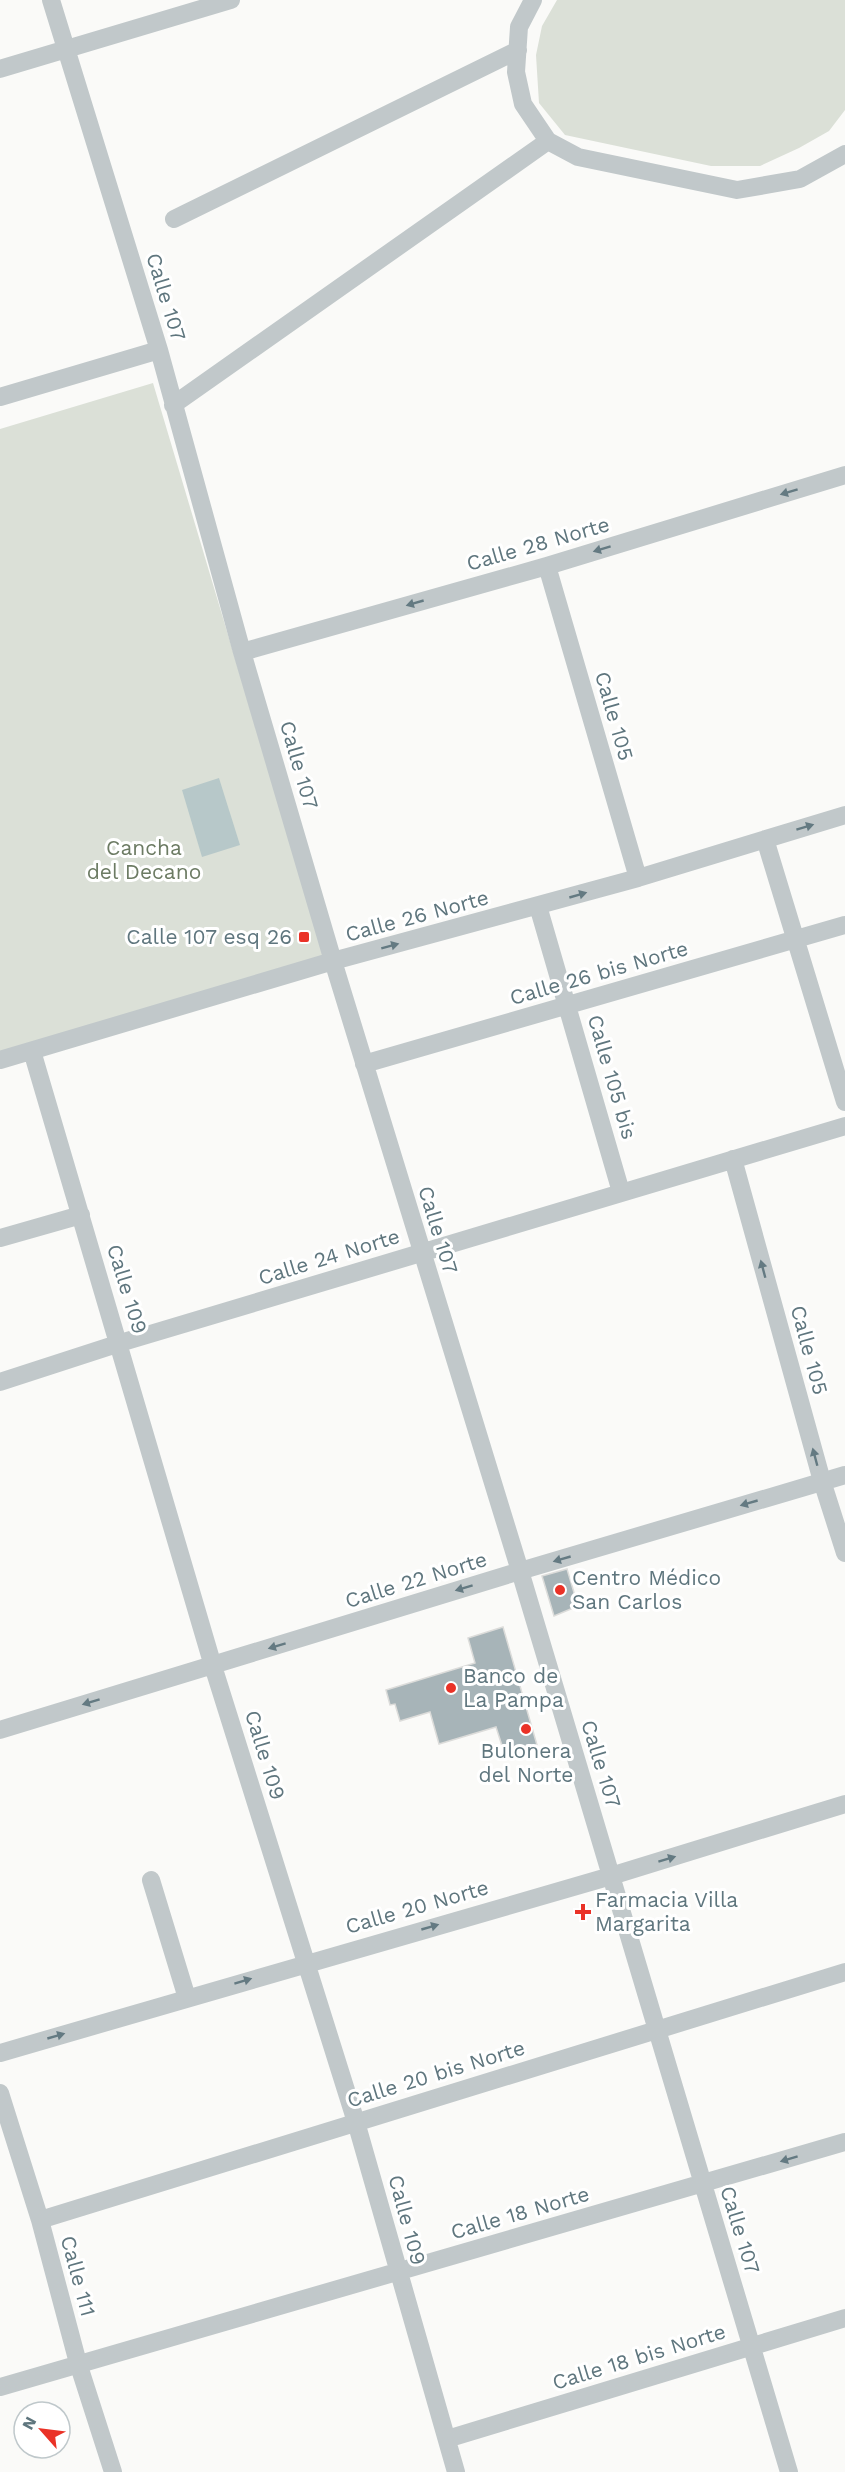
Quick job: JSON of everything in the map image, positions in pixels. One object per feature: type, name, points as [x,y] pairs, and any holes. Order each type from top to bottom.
[{"type":"street","name":"Calle 107","points":[[51,0],[159,350],[242,652],[333,961],[520,1571],[789,2472]]},
{"type":"street","points":[[533,0],[519,27],[516,72],[523,104],[548,141],[578,158],[737,190],[800,179],[845,154]]},
{"type":"street","points":[[0,69],[225,1]]},
{"type":"street","points":[[174,219],[518,50]]},
{"type":"street","points":[[173,405],[548,141]]},
{"type":"street","points":[[0,397],[159,350]]},
{"type":"street","name":"Calle 28 Norte","points":[[242,652],[547,566],[845,476]]},
{"type":"street","name":"Calle 105","points":[[547,566],[638,878]]},
{"type":"street","name":"Calle 26 Norte","points":[[0,1060],[333,961],[638,878],[845,814]]},
{"type":"street","points":[[765,839],[845,1102]]},
{"type":"street","name":"Calle 105 bis","points":[[538,906],[621,1192]]},
{"type":"street","name":"Calle 26 bis Norte","points":[[364,1064],[845,925]]},
{"type":"street","name":"Calle 109","points":[[32,1051],[120,1343],[213,1666],[356,2122],[456,2472]]},
{"type":"street","name":"Calle 24 Norte","points":[[0,1382],[120,1343],[845,1126]]},
{"type":"street","name":"Calle 105","points":[[733,1159],[822,1481],[845,1553]]},
{"type":"street","points":[[0,1238],[81,1215]]},
{"type":"street","name":"Calle 22 Norte","points":[[0,1730],[520,1571],[845,1475]]},
{"type":"street","name":"Calle 20 Norte","points":[[0,2053],[306,1962],[611,1876],[845,1804]]},
{"type":"street","points":[[151,1880],[187,1998]]},
{"type":"street","name":"Calle 20 bis Norte","points":[[40,2220],[845,1971]]},
{"type":"street","name":"Calle 111","points":[[0,2093],[40,2220],[78,2363],[113,2472]]},
{"type":"street","name":"Calle 18 Norte","points":[[0,2386],[703,2185],[845,2142]]},
{"type":"street","name":"Calle 18 bis Norte","points":[[447,2439],[845,2318]]},
{"type":"green space","points":[[557,0],[845,0],[845,110],[829,131],[760,166],[711,166],[565,135],[539,103],[536,55],[542,26]]},
{"type":"green space","name":"Cancha del Decano","points":[[153,383],[324,957],[0,1055],[0,429]]},
{"type":"shaded area","points":[[219,778],[240,845],[202,857],[182,790]]},
{"type":"building","name":"Centro Médico San Carlos","points":[[567,1569],[578,1606],[554,1616],[542,1576]]},
{"type":"building","points":[[503,1627],[537,1745],[505,1755],[496,1727],[439,1744],[430,1712],[400,1721],[395,1704],[390,1705],[386,1690],[475,1663],[468,1638]]},
{"type":"place","name":"Calle 107 esq 26","points":[[304,937]]},
{"type":"place","name":"Centro Médico San Carlos","points":[[560,1590]]},
{"type":"place","name":"Banco de La Pampa","points":[[451,1688]]},
{"type":"place","name":"Bulonera del Norte","points":[[526,1729]]},
{"type":"place","name":"Farmacia Villa Margarita","points":[[583,1912]]}]
